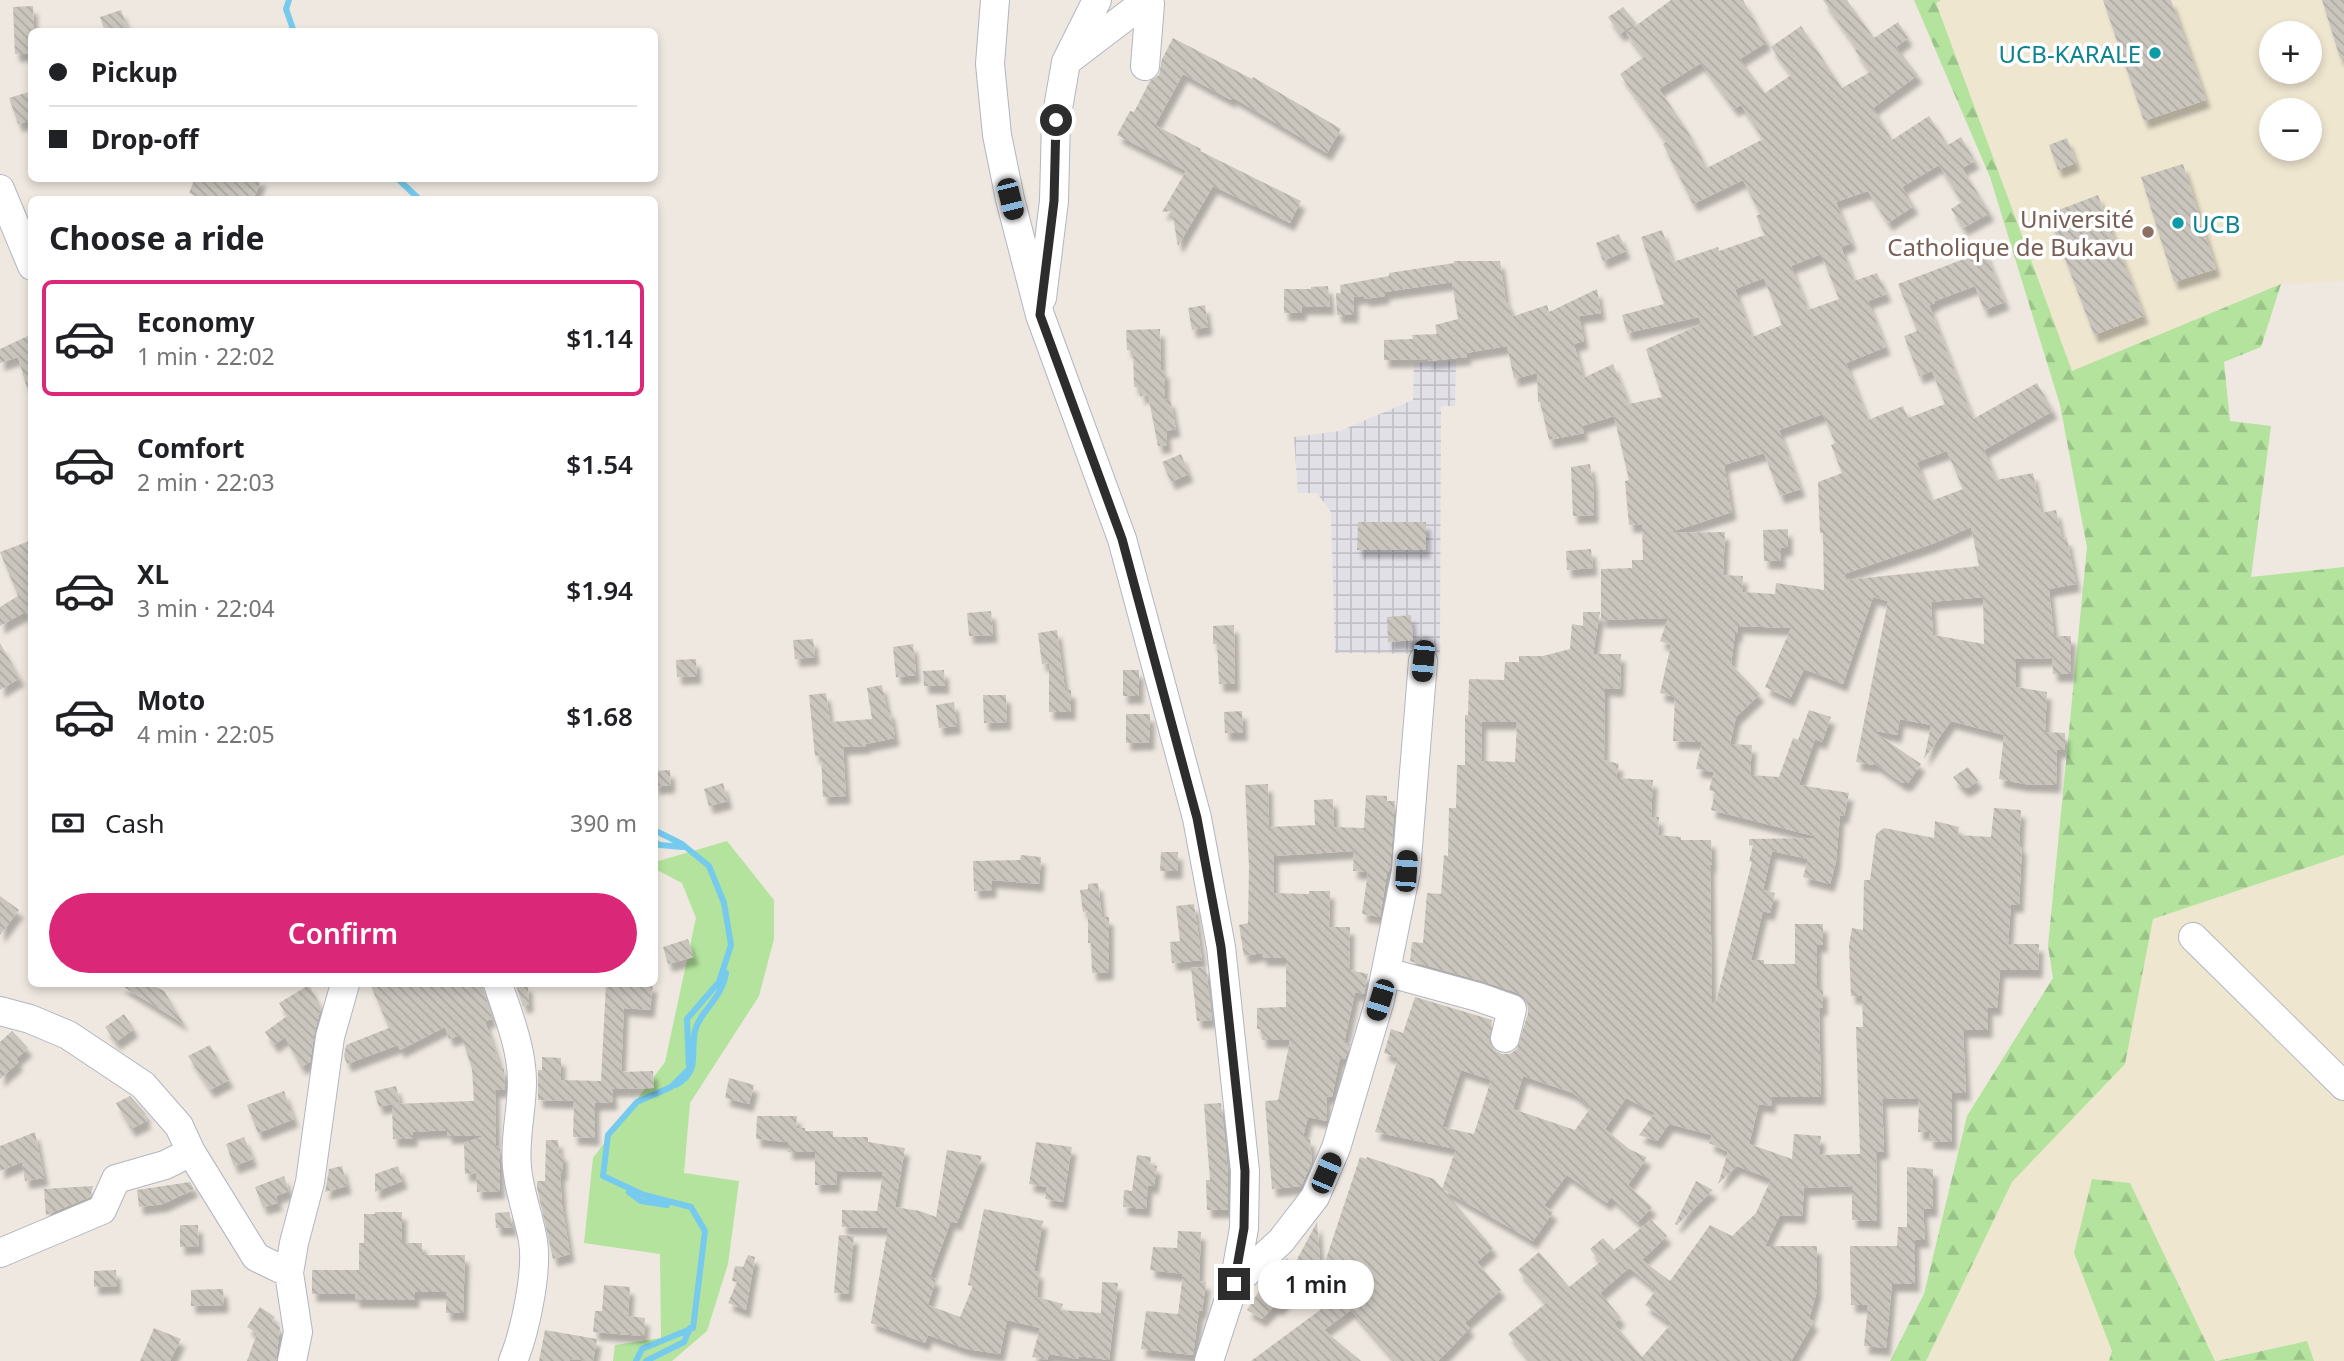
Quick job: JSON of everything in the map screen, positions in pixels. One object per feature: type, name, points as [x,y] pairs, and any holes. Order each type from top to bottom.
[{"type":"street","points":[[995,0],[990,64],[997,135],[1010,199],[1040,315],[1122,539],[1197,818],[1221,947],[1245,1171],[1244,1228],[1234,1284],[1209,1361]]},
{"type":"street","points":[[1040,315],[1054,201],[1056,120],[1066,62],[1097,0]]},
{"type":"street","points":[[1066,62],[1142,4],[1150,4],[1145,66]]},
{"type":"street","points":[[0,189],[28,256]]},
{"type":"street","points":[[1234,1284],[1281,1241],[1315,1197],[1336,1149],[1387,972],[1406,871],[1423,661]]},
{"type":"street","points":[[2193,937],[2344,1086]]},
{"type":"street","points":[[1387,972],[1512,1009],[1504,1038]]},
{"type":"street","points":[[292,1361],[298,1332],[289,1273],[310,1182],[330,1037],[344,987]]},
{"type":"street","points":[[499,987],[519,1052],[522,1080],[517,1167],[533,1243],[534,1264],[527,1308],[513,1361]]},
{"type":"street","points":[[0,1011],[30,1019],[68,1035],[143,1085],[179,1126],[191,1152],[256,1257],[289,1273]]},
{"type":"street","points":[[0,1252],[102,1210],[116,1179],[165,1165],[191,1152]]},
{"type":"shaded area","name":"Université Catholique de Bukavu","points":[[2344,0],[2344,281],[2281,284],[2072,372],[1935,2]]},
{"type":"shaded area","points":[[1456,360],[1455,406],[1441,406],[1440,654],[1335,653],[1331,512],[1317,493],[1298,493],[1294,437],[1340,431],[1413,400],[1414,363]]},
{"type":"shaded area","points":[[2344,855],[2344,1361],[2314,1361],[2307,1341],[2215,1361],[2130,1184],[2074,1253],[2112,1351],[2109,1361],[1926,1361],[2012,1182],[2125,1064],[2153,919]]},
{"type":"green space","points":[[1914,0],[1941,0],[1936,3],[2072,371],[2281,284],[2261,347],[2224,362],[2230,421],[2271,426],[2251,577],[2344,567],[2344,855],[2153,919],[2125,1064],[2012,1182],[1926,1361],[1890,1361],[1924,1294],[1967,1116],[2053,978],[2048,946],[2087,547],[2060,405],[1990,177]]},
{"type":"green space","points":[[727,841],[774,900],[774,939],[759,996],[690,1103],[684,1173],[739,1181],[728,1264],[707,1331],[672,1361],[613,1361],[615,1345],[661,1338],[660,1254],[584,1243],[593,1158],[665,1062],[696,918],[682,883],[658,871],[658,861]]},
{"type":"green space","points":[[2092,1179],[2130,1183],[2215,1361],[2109,1361],[2112,1351],[2074,1253]]},
{"type":"green space","points":[[2307,1341],[2314,1361],[2217,1361]]},
{"type":"building","points":[[1671,0],[1743,0],[1767,42],[1740,59],[1765,93],[1791,75],[1771,47],[1801,26],[1842,88],[1870,72],[1823,0],[1847,0],[1874,38],[1898,22],[1908,38],[1896,47],[1918,75],[1873,108],[1892,140],[1929,116],[1948,145],[1961,137],[1975,161],[1962,168],[1990,213],[1963,228],[1951,209],[1962,202],[1939,165],[1902,187],[1914,206],[1888,223],[1868,191],[1836,202],[1852,243],[1841,247],[1854,281],[1877,273],[1887,294],[1868,301],[1886,347],[1846,363],[1868,420],[1903,406],[1908,418],[1945,404],[1932,371],[1919,376],[1904,336],[1917,331],[1898,284],[1985,251],[2005,302],[1984,310],[1975,286],[1929,305],[1973,419],[2037,383],[2053,411],[1984,450],[1996,480],[2033,473],[2041,513],[2056,510],[2062,539],[2067,538],[2076,584],[2049,589],[2054,636],[2071,636],[2071,674],[2053,674],[2052,658],[2016,659],[2016,687],[2047,692],[2045,732],[2065,733],[2065,750],[2057,750],[2056,785],[2024,784],[1999,779],[2004,735],[1951,721],[1924,759],[1931,725],[1900,719],[1897,735],[1871,730],[1921,764],[1908,783],[1902,783],[1874,763],[1856,762],[1888,601],[1873,597],[1843,684],[1804,669],[1790,699],[1765,687],[1791,628],[1738,626],[1738,634],[1735,634],[1731,664],[1760,694],[1736,717],[1730,744],[1752,745],[1750,775],[1779,777],[1793,738],[1798,740],[1809,710],[1831,717],[1822,742],[1815,739],[1799,785],[1849,793],[1844,816],[1840,815],[1836,862],[1830,884],[1803,877],[1808,859],[1772,851],[1763,890],[1775,893],[1770,913],[1763,911],[1751,960],[1764,960],[1764,964],[1795,964],[1795,924],[1823,924],[1823,945],[1817,944],[1817,989],[1823,989],[1823,1008],[1819,1008],[1821,1097],[1772,1097],[1771,1106],[1759,1104],[1749,1144],[1792,1159],[1794,1134],[1821,1136],[1819,1155],[1860,1154],[1856,1027],[1863,1027],[1862,996],[1851,996],[1849,945],[1852,928],[1863,930],[1864,880],[1870,880],[1876,834],[1884,828],[1934,838],[1935,821],[1959,827],[1958,835],[1991,837],[1994,808],[2021,810],[2019,905],[2011,904],[2008,944],[2039,944],[2038,970],[2000,970],[1997,1008],[1988,1007],[1988,1030],[1963,1030],[1966,1093],[1952,1093],[1952,1142],[1929,1141],[1929,1132],[1918,1132],[1919,1098],[1882,1099],[1884,1151],[1876,1152],[1877,1221],[1852,1220],[1852,1186],[1804,1188],[1802,1216],[1780,1215],[1765,1246],[1817,1246],[1817,1291],[1809,1319],[1814,1321],[1791,1361],[1530,1361],[1508,1334],[1546,1303],[1518,1270],[1539,1252],[1569,1287],[1600,1262],[1590,1249],[1603,1238],[1614,1250],[1651,1220],[1667,1236],[1642,1260],[1670,1281],[1710,1225],[1732,1236],[1756,1213],[1771,1179],[1737,1166],[1718,1184],[1728,1152],[1709,1143],[1712,1135],[1669,1124],[1657,1141],[1639,1135],[1655,1113],[1626,1098],[1605,1129],[1629,1149],[1646,1157],[1628,1185],[1652,1207],[1638,1222],[1611,1197],[1607,1203],[1567,1175],[1544,1205],[1553,1212],[1533,1241],[1442,1189],[1456,1149],[1375,1132],[1398,1058],[1384,1053],[1391,1029],[1403,1033],[1415,997],[1492,1020],[1489,1042],[1494,1050],[1502,1054],[1510,1054],[1517,1049],[1528,1013],[1528,1004],[1518,993],[1410,961],[1412,942],[1423,943],[1427,893],[1441,894],[1444,855],[1448,856],[1449,808],[1456,808],[1457,765],[1465,765],[1465,715],[1468,715],[1469,679],[1504,680],[1505,662],[1519,662],[1519,656],[1543,656],[1570,649],[1572,624],[1583,626],[1583,612],[1600,612],[1593,654],[1621,654],[1620,689],[1605,688],[1604,760],[1619,764],[1616,778],[1653,780],[1651,817],[1659,817],[1658,835],[1681,837],[1681,840],[1711,840],[1712,1002],[1716,1002],[1752,862],[1749,861],[1753,846],[1749,845],[1749,839],[1814,838],[1711,810],[1715,792],[1709,790],[1714,772],[1696,769],[1702,742],[1673,741],[1675,697],[1660,693],[1671,645],[1660,641],[1668,618],[1601,620],[1601,569],[1632,568],[1632,560],[1643,560],[1642,524],[1629,525],[1625,481],[1629,480],[1614,416],[1582,426],[1584,433],[1549,440],[1538,402],[1537,373],[1514,379],[1507,346],[1466,353],[1467,357],[1428,361],[1384,360],[1384,340],[1413,339],[1412,335],[1437,334],[1435,325],[1458,319],[1452,282],[1385,292],[1385,296],[1365,299],[1364,296],[1354,297],[1354,315],[1337,315],[1336,293],[1341,293],[1340,285],[1454,261],[1500,261],[1511,317],[1547,305],[1549,312],[1597,289],[1601,313],[1579,316],[1584,341],[1574,344],[1583,378],[1613,364],[1629,404],[1662,397],[1646,349],[1701,324],[1699,317],[1627,333],[1622,315],[1664,304],[1641,237],[1662,230],[1673,262],[1718,247],[1719,251],[1765,235],[1756,216],[1760,214],[1743,180],[1693,204],[1663,144],[1666,142],[1620,74],[1644,57],[1626,33]],"holes":[[[1701,63],[1734,109],[1741,105],[1763,139],[1707,168],[1687,130],[1659,89]],[[1821,254],[1839,299],[1808,310],[1791,266]],[[1764,278],[1782,325],[1752,337],[1735,289]],[[1823,414],[1835,443],[1831,445],[1842,473],[1818,482],[1820,533],[1823,533],[1824,590],[1776,583],[1775,594],[1742,592],[1743,576],[1723,575],[1725,532],[1668,533],[1732,512],[1724,465],[1764,453],[1780,496],[1801,489],[1779,430]],[[1947,451],[1963,489],[1931,501],[1917,462]],[[1971,527],[1979,566],[1846,580],[1844,574],[1932,544]],[[1983,597],[1984,644],[1933,635],[1931,602]],[[1482,722],[1517,722],[1515,762],[1481,761]],[[1461,1070],[1491,1080],[1474,1134],[1442,1127]],[[1523,1076],[1573,1093],[1591,1107],[1575,1130],[1513,1109]],[[1629,1268],[1656,1290],[1645,1305],[1671,1324],[1642,1357],[1614,1323],[1621,1318],[1600,1293]]]},
{"type":"building","name":"UCB-KARALE","points":[[2103,0],[2171,0],[2206,100],[2144,121]]},
{"type":"building","points":[[2322,0],[2344,0],[2344,58],[2340,58]]},
{"type":"building","points":[[33,6],[34,28],[28,28],[28,53],[15,54],[13,7]]},
{"type":"building","points":[[1623,7],[1636,23],[1620,34],[1608,17]]},
{"type":"building","points":[[121,10],[128,28],[104,28],[100,17]]},
{"type":"building","points":[[1173,38],[1252,79],[1253,77],[1341,129],[1327,153],[1232,97],[1231,100],[1183,74],[1155,125],[1201,149],[1200,151],[1301,201],[1290,223],[1213,186],[1178,246],[1172,211],[1162,212],[1186,171],[1117,135],[1130,111],[1134,112],[1150,81],[1159,75],[1162,59]]},
{"type":"building","points":[[28,92],[28,121],[18,124],[9,98]]},
{"type":"building","points":[[2067,138],[2076,163],[2058,170],[2049,145]]},
{"type":"building","name":"UCB","points":[[2183,164],[2216,269],[2174,282],[2141,177]]},
{"type":"building","points":[[193,182],[260,182],[255,196],[195,196],[189,193]]},
{"type":"building","points":[[2098,195],[2144,316],[2094,335],[2048,214]]},
{"type":"building","points":[[1619,234],[1626,251],[1603,261],[1596,243]]},
{"type":"building","points":[[1328,286],[1330,307],[1302,307],[1302,313],[1284,313],[1284,289]]},
{"type":"building","points":[[1205,305],[1208,327],[1192,330],[1188,308]]},
{"type":"building","points":[[1160,329],[1161,370],[1165,370],[1165,400],[1170,399],[1176,429],[1166,431],[1167,445],[1158,446],[1148,395],[1140,396],[1140,387],[1134,387],[1133,350],[1127,350],[1126,330]]},
{"type":"building","points":[[28,336],[28,388],[18,357],[0,363],[0,349]]},
{"type":"building","points":[[1181,454],[1189,474],[1171,482],[1162,462]]},
{"type":"building","points":[[1590,464],[1594,515],[1573,516],[1571,467]]},
{"type":"building","points":[[1358,522],[1426,522],[1426,550],[1357,550]]},
{"type":"building","points":[[1788,529],[1788,548],[1781,548],[1781,561],[1764,561],[1763,530]]},
{"type":"building","points":[[28,542],[28,618],[25,612],[0,626],[0,607],[18,596],[0,552]]},
{"type":"building","points":[[1591,549],[1593,568],[1567,570],[1566,551]]},
{"type":"building","points":[[991,611],[993,635],[969,636],[967,613]]},
{"type":"building","points":[[1411,615],[1413,640],[1388,642],[1387,617]]},
{"type":"building","points":[[1234,625],[1235,684],[1219,684],[1217,644],[1213,644],[1213,626]]},
{"type":"building","points":[[1057,630],[1065,690],[1071,690],[1071,712],[1049,712],[1049,663],[1042,664],[1038,633]]},
{"type":"building","points":[[813,639],[815,657],[795,659],[793,640]]},
{"type":"building","points":[[0,643],[20,678],[0,690]]},
{"type":"building","points":[[913,644],[916,675],[896,677],[893,647]]},
{"type":"building","points":[[696,659],[697,676],[677,677],[676,660]]},
{"type":"building","points":[[944,670],[945,686],[924,686],[923,671]]},
{"type":"building","points":[[1123,670],[1139,670],[1139,696],[1123,696]]},
{"type":"building","points":[[882,685],[895,738],[866,746],[843,747],[846,796],[823,797],[821,755],[815,756],[809,695],[826,693],[830,722],[872,719],[867,688]]},
{"type":"building","points":[[983,695],[1006,695],[1007,722],[984,723]]},
{"type":"building","points":[[954,702],[957,726],[939,728],[936,705]]},
{"type":"building","points":[[1242,711],[1243,733],[1225,733],[1224,712]]},
{"type":"building","points":[[1126,714],[1150,714],[1150,742],[1126,743]]},
{"type":"building","points":[[1968,767],[1978,781],[1968,788],[1962,788],[1953,777]]},
{"type":"building","points":[[670,770],[671,785],[658,787],[658,771]]},
{"type":"building","points":[[723,783],[728,801],[709,806],[704,789]]},
{"type":"building","points":[[1268,784],[1269,827],[1315,825],[1314,800],[1333,799],[1334,827],[1364,828],[1366,795],[1387,796],[1387,801],[1395,801],[1390,869],[1387,873],[1380,917],[1362,914],[1368,872],[1353,871],[1354,851],[1274,856],[1274,893],[1309,894],[1309,891],[1330,891],[1329,927],[1350,927],[1349,970],[1368,974],[1364,994],[1355,992],[1344,1043],[1350,1044],[1345,1059],[1340,1058],[1332,1097],[1326,1096],[1327,1121],[1308,1117],[1303,1137],[1310,1139],[1312,1162],[1301,1186],[1272,1189],[1265,1101],[1278,1100],[1290,1040],[1262,1040],[1261,1029],[1257,1029],[1257,1008],[1286,1007],[1286,958],[1262,958],[1262,953],[1244,956],[1239,925],[1248,923],[1249,867],[1245,785]]},
{"type":"building","points":[[1161,852],[1178,852],[1178,871],[1160,871]]},
{"type":"building","points":[[1021,855],[1041,857],[1039,884],[992,880],[992,890],[974,891],[973,861],[1020,860]]},
{"type":"building","points":[[1098,883],[1102,917],[1109,917],[1109,972],[1092,973],[1088,911],[1083,912],[1080,890],[1088,889],[1088,884]]},
{"type":"building","points":[[0,896],[19,910],[0,935]]},
{"type":"building","points":[[1194,904],[1202,960],[1172,963],[1170,942],[1180,941],[1176,906]]},
{"type":"building","points":[[688,939],[694,957],[668,964],[663,947]]},
{"type":"building","points":[[1206,967],[1212,1020],[1197,1021],[1191,968]]},
{"type":"building","points":[[124,987],[156,987],[164,991],[184,1024]]},
{"type":"building","points":[[310,987],[321,1007],[310,1062],[301,1067],[285,1037],[274,1045],[265,1032],[287,1016],[279,1003]]},
{"type":"building","points":[[371,987],[483,987],[492,1019],[485,1021],[501,1069],[504,1069],[505,1089],[495,1090],[496,1147],[500,1146],[500,1191],[477,1192],[476,1173],[465,1174],[464,1143],[484,1136],[447,1136],[447,1130],[413,1132],[413,1139],[393,1139],[392,1104],[474,1101],[472,1069],[461,1035],[449,1039],[445,1027],[400,1050],[398,1045],[347,1064],[344,1056],[346,1045],[389,1028]]},
{"type":"building","points":[[516,987],[528,987],[529,1004],[523,1006]]},
{"type":"building","points":[[606,987],[653,987],[650,1010],[624,1008],[621,1072],[653,1071],[654,1088],[612,1089],[613,1102],[595,1103],[595,1138],[573,1137],[574,1101],[538,1100],[538,1070],[542,1070],[542,1057],[561,1058],[561,1080],[601,1081]]},
{"type":"building","points":[[124,1014],[134,1029],[116,1042],[105,1027]]},
{"type":"building","points":[[12,1031],[28,1048],[16,1059],[19,1062],[0,1079],[0,1042]]},
{"type":"building","points":[[210,1045],[229,1080],[210,1090],[188,1056]]},
{"type":"building","points":[[729,1078],[754,1085],[749,1104],[725,1098]]},
{"type":"building","points":[[396,1086],[400,1102],[379,1107],[374,1091]]},
{"type":"building","points":[[284,1091],[294,1119],[258,1133],[247,1105]]},
{"type":"building","points":[[130,1096],[147,1115],[144,1116],[147,1121],[131,1129],[116,1103]]},
{"type":"building","points":[[1221,1103],[1228,1172],[1228,1210],[1207,1210],[1206,1180],[1210,1180],[1204,1104]]},
{"type":"building","points":[[757,1116],[797,1116],[796,1128],[805,1128],[805,1131],[833,1131],[833,1137],[868,1137],[868,1142],[905,1148],[895,1207],[936,1217],[947,1150],[982,1156],[957,1223],[951,1221],[930,1277],[936,1279],[928,1305],[960,1317],[973,1286],[968,1285],[984,1209],[1043,1221],[1034,1271],[1039,1271],[1037,1297],[1063,1304],[1061,1310],[1101,1313],[1102,1282],[1118,1283],[1109,1360],[1049,1354],[1047,1360],[1032,1357],[1040,1328],[1007,1320],[1000,1354],[967,1349],[928,1335],[925,1343],[871,1323],[888,1228],[842,1227],[842,1210],[877,1211],[883,1172],[837,1171],[836,1185],[815,1185],[815,1152],[788,1152],[788,1142],[756,1139]]},
{"type":"building","points":[[35,1132],[44,1178],[25,1181],[22,1162],[0,1171],[0,1146]]},
{"type":"building","points":[[244,1137],[253,1159],[234,1166],[226,1144]]},
{"type":"building","points":[[546,1140],[558,1140],[559,1153],[563,1153],[563,1173],[560,1173],[562,1205],[570,1254],[553,1259],[537,1188],[537,1181],[545,1181]]},
{"type":"building","points":[[1036,1142],[1072,1147],[1063,1202],[1045,1199],[1047,1187],[1029,1184]]},
{"type":"building","points":[[1137,1155],[1151,1157],[1150,1165],[1157,1166],[1154,1186],[1148,1185],[1146,1209],[1123,1207],[1124,1190],[1132,1191]]},
{"type":"building","points":[[1360,1157],[1434,1179],[1493,1248],[1477,1262],[1501,1290],[1465,1323],[1470,1328],[1438,1361],[1395,1361],[1351,1310],[1324,1330],[1361,1361],[1251,1361],[1335,1299],[1310,1274],[1278,1308],[1276,1304],[1262,1319],[1247,1310],[1261,1288],[1257,1285],[1287,1258],[1294,1265],[1317,1222],[1321,1274]]},
{"type":"building","points":[[342,1166],[347,1186],[325,1192],[329,1169]]},
{"type":"building","points":[[398,1166],[403,1181],[375,1192],[375,1174]]},
{"type":"building","points":[[1907,1167],[1933,1169],[1933,1209],[1923,1209],[1925,1240],[1915,1240],[1915,1284],[1892,1284],[1886,1348],[1864,1346],[1868,1305],[1851,1305],[1850,1246],[1897,1246],[1898,1227],[1907,1227]]},
{"type":"building","points":[[284,1176],[289,1191],[276,1196],[278,1203],[263,1207],[255,1187]]},
{"type":"building","points":[[1696,1181],[1713,1190],[1677,1225],[1675,1224]]},
{"type":"building","points":[[190,1182],[194,1189],[163,1204],[139,1207],[137,1190]]},
{"type":"building","points":[[93,1186],[90,1197],[46,1215],[44,1189]]},
{"type":"building","points":[[402,1212],[402,1243],[422,1243],[422,1255],[465,1255],[463,1313],[446,1313],[446,1292],[415,1292],[415,1300],[355,1300],[355,1294],[312,1294],[312,1270],[359,1270],[359,1243],[364,1243],[364,1214]]},
{"type":"building","points":[[509,1212],[513,1228],[496,1228],[495,1213]]},
{"type":"building","points":[[180,1225],[198,1225],[199,1246],[180,1247]]},
{"type":"building","points":[[1178,1231],[1201,1232],[1199,1281],[1206,1282],[1193,1355],[1141,1349],[1146,1311],[1178,1314],[1183,1274],[1150,1270],[1153,1247],[1177,1248]]},
{"type":"building","points":[[839,1235],[854,1236],[848,1294],[834,1293]]},
{"type":"building","points":[[748,1255],[755,1257],[746,1310],[728,1303],[737,1282],[732,1281],[735,1266],[743,1267]]},
{"type":"building","points":[[116,1270],[117,1286],[94,1287],[94,1271]]},
{"type":"building","points":[[604,1285],[630,1287],[628,1316],[645,1318],[644,1336],[593,1332],[595,1311],[602,1311]]},
{"type":"building","points":[[223,1289],[224,1305],[191,1306],[191,1290]]},
{"type":"building","points":[[260,1307],[275,1317],[272,1322],[280,1327],[276,1361],[247,1361],[257,1333],[247,1327]]},
{"type":"building","points":[[154,1328],[181,1339],[170,1361],[140,1361]]},
{"type":"building","points":[[545,1330],[597,1339],[593,1361],[539,1361]]},
{"type":"waterway","points":[[289,0],[286,9],[293,28]]},
{"type":"waterway","points":[[401,182],[416,196]]},
{"type":"waterway","points":[[636,1361],[642,1349],[693,1328],[705,1231],[691,1207],[644,1195],[603,1176],[608,1135],[637,1102],[671,1087],[689,1069],[687,1019],[719,982],[731,945],[724,903],[709,866],[682,844],[658,832]]},
{"type":"waterway","points":[[658,844],[683,847]]},
{"type":"waterway","points":[[676,1085],[684,1080],[692,1068],[697,1024],[720,990],[726,973]]},
{"type":"waterway","points":[[629,1192],[641,1201],[667,1205]]},
{"type":"waterway","points":[[646,1361],[684,1342],[690,1328]]},
{"type":"place","name":"UCB-KARALE","points":[[2155,53]]},
{"type":"place","name":"UCB","points":[[2178,223]]},
{"type":"place","name":"Université Catholique de Bukavu","points":[[2148,232]]},
{"type":"route","points":[[1056,120],[1054,201],[1040,315],[1122,539],[1197,818],[1221,947],[1245,1171],[1244,1228],[1234,1284]]}]
